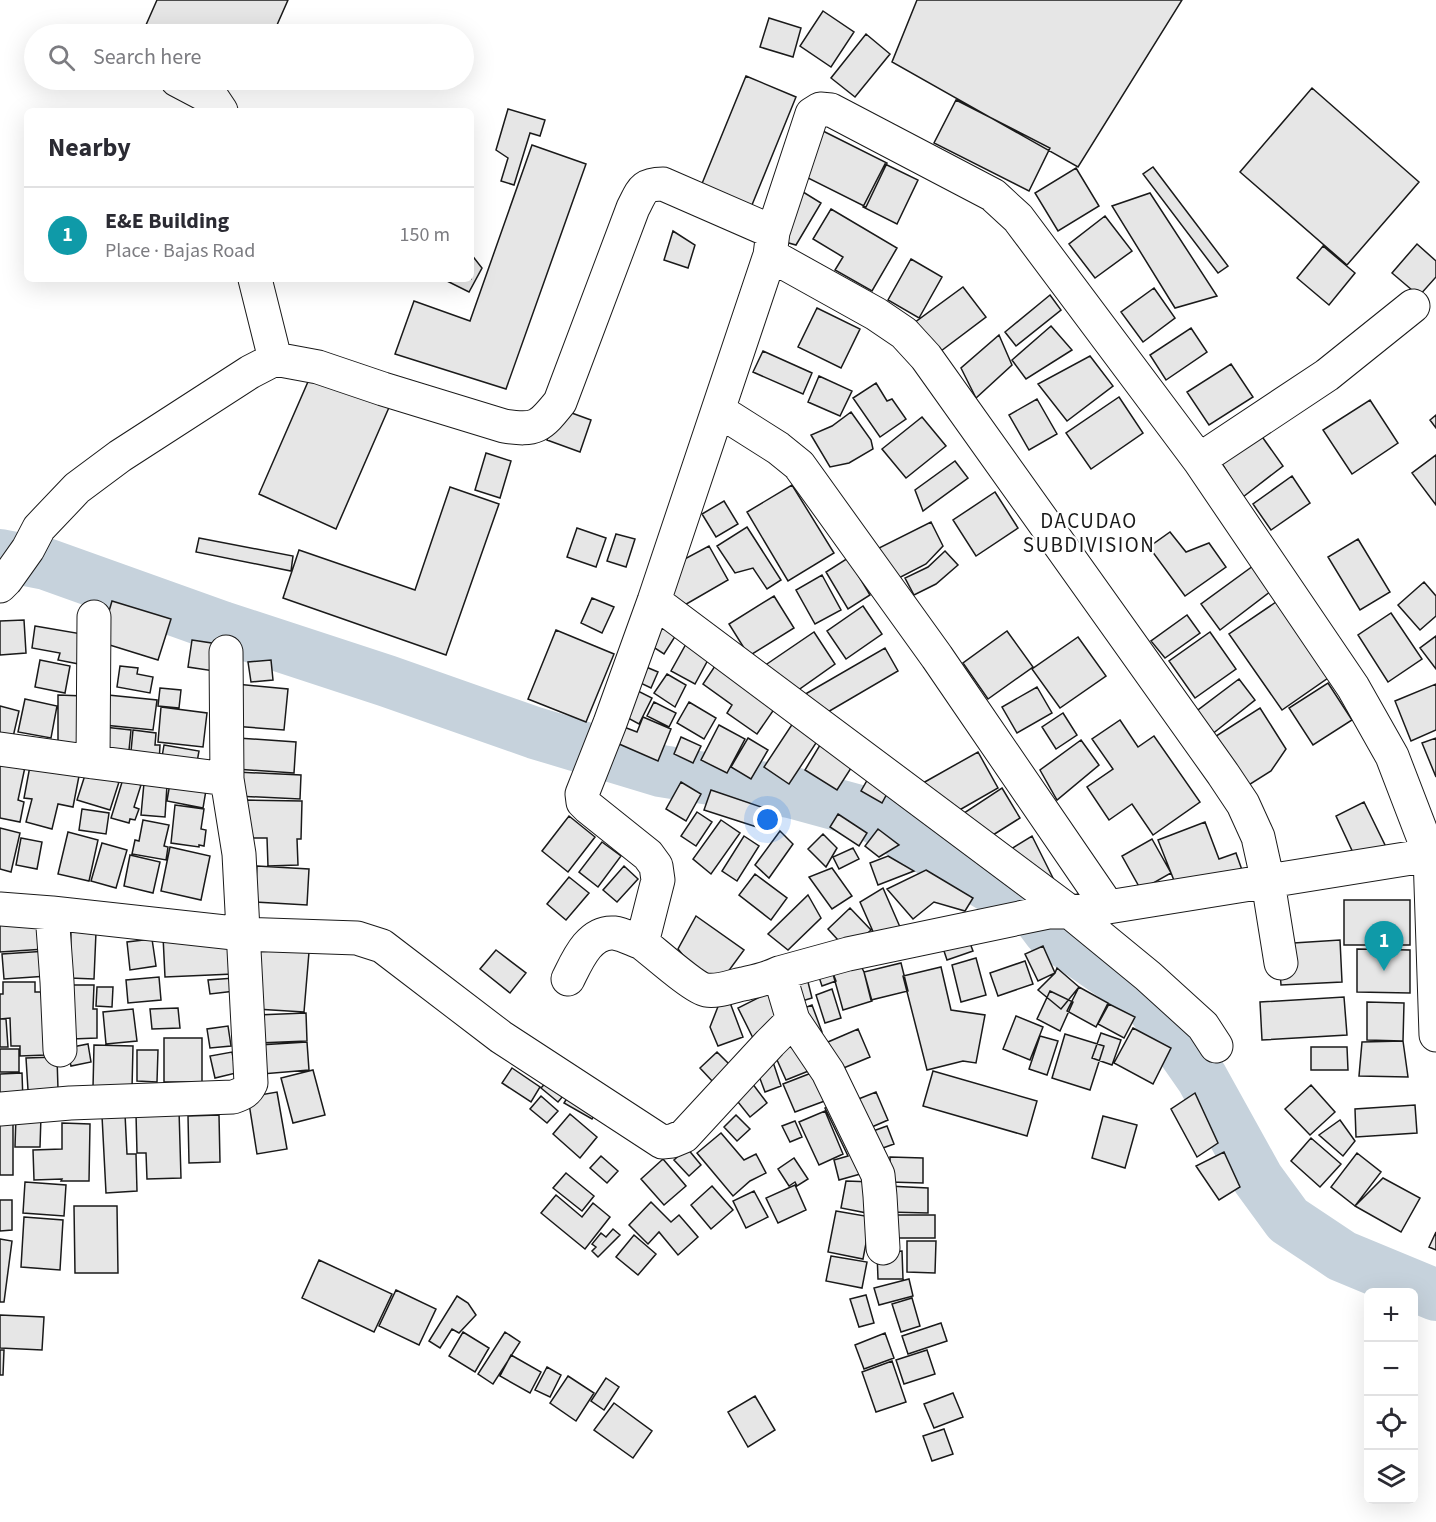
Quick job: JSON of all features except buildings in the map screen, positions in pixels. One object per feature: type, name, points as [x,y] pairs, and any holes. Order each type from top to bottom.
[{"type":"street","points":[[196,90],[213,99],[219,108]]},
{"type":"street","points":[[642,943],[658,880],[656,866],[648,855],[588,807],[583,802],[582,794],[654,601],[772,244],[812,114],[820,109],[831,110],[993,195],[1018,218],[1199,460],[1353,687],[1392,756],[1433,855],[1436,1035]]},
{"type":"street","points":[[3,583],[28,549],[39,528],[77,488],[120,456],[250,372],[275,359],[318,367],[504,426],[524,429],[537,427],[548,418],[560,402],[642,189],[651,184],[663,184],[772,244],[904,333],[926,357],[1243,804],[1258,837],[1281,963]]},
{"type":"street","points":[[256,282],[275,359]]},
{"type":"street","points":[[1199,460],[1327,375],[1413,306]]},
{"type":"street","points":[[718,410],[778,448],[799,465],[937,657],[1108,907]]},
{"type":"street","points":[[654,601],[1048,914],[1148,976],[1203,1026],[1216,1046]]},
{"type":"street","points":[[93,762],[94,617]]},
{"type":"street","points":[[0,1109],[69,1103],[233,1097],[248,1090],[251,1083],[239,854],[227,779],[226,652]]},
{"type":"street","points":[[0,749],[227,779]]},
{"type":"street","points":[[568,979],[585,947],[596,938],[614,933],[642,943],[704,990],[716,990],[769,978],[791,968],[848,954],[1048,914],[1108,907],[1433,855]]},
{"type":"street","points":[[0,909],[243,934],[357,938],[382,946],[501,1037],[662,1142],[684,1136],[794,1020]]},
{"type":"street","points":[[52,913],[60,1050]]},
{"type":"street","points":[[778,973],[794,1020],[828,1072],[878,1175],[883,1248]]},
{"type":"waterway","points":[[0,555],[46,564],[222,627],[535,733],[661,771],[790,792],[867,813],[993,888],[1025,899],[1049,931],[1147,999],[1202,1078],[1258,1179],[1288,1220],[1342,1256],[1436,1295]]},
{"type":"place","name":"E&E Building","points":[[1384,971]]},
{"type":"district","name":"DACUDAO SUBDIVISION","points":[[1089,533]]}]
